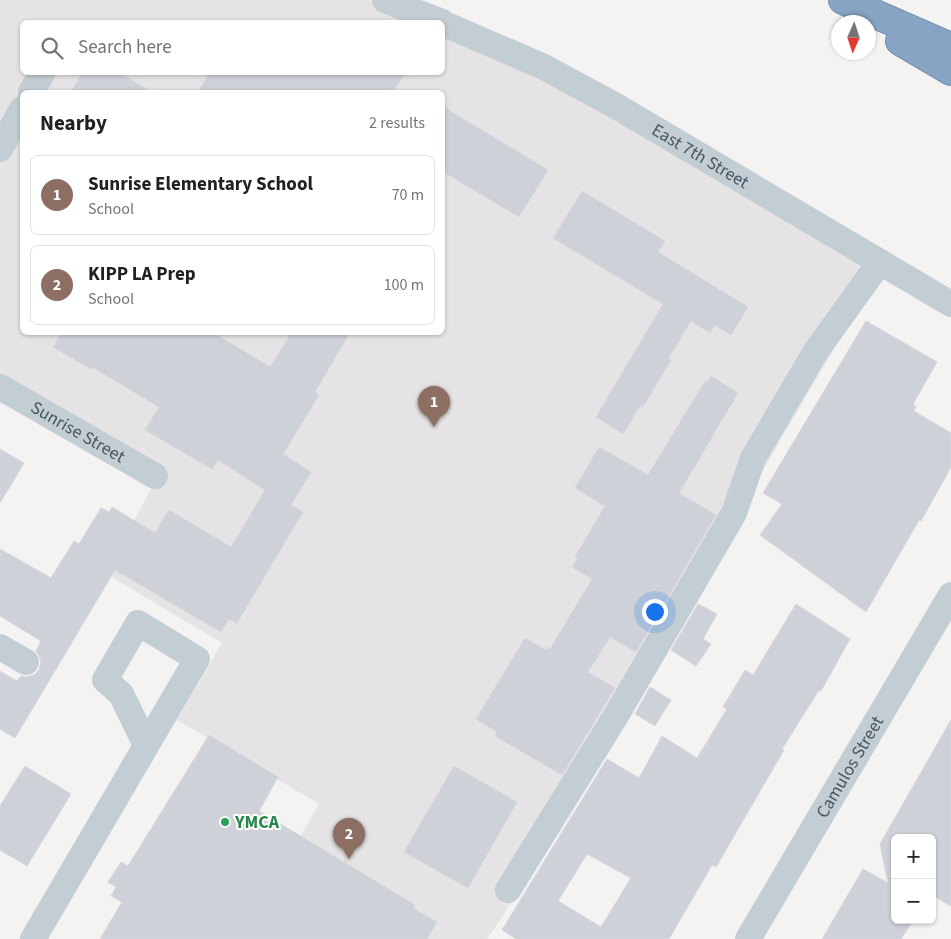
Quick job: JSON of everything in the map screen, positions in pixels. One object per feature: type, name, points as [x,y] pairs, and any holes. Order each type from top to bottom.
[{"type":"highway","points":[[829,0],[854,15]]},
{"type":"highway","points":[[843,0],[951,47]]},
{"type":"highway","points":[[876,28],[951,71]]},
{"type":"street","name":"East 7th Street","points":[[385,0],[435,20]]},
{"type":"street","name":"East 7th Street","points":[[445,24],[544,67],[608,102],[951,304]]},
{"type":"street","points":[[33,90],[40,75]]},
{"type":"street","points":[[0,150],[20,113]]},
{"type":"street","points":[[508,890],[616,714],[734,513],[753,458],[816,351],[880,262]]},
{"type":"street","name":"Sunrise Street","points":[[0,387],[155,476]]},
{"type":"street","name":"Camulos Street","points":[[748,939],[951,595]]},
{"type":"street","points":[[33,939],[146,745],[196,659],[138,623],[104,680],[121,694],[146,745]]},
{"type":"street","points":[[0,646],[26,662]]},
{"type":"shaded area","points":[[0,0],[370,0],[424,20],[20,20],[20,75],[445,75],[445,29],[541,71],[880,270],[504,914],[487,939],[241,939],[319,804],[177,720],[222,643],[105,573],[160,473],[0,381]]},
{"type":"building","points":[[81,75],[123,75],[149,90],[72,90]]},
{"type":"building","points":[[208,75],[404,75],[394,90],[199,90]]},
{"type":"building","points":[[445,108],[548,170],[519,217],[445,173]]},
{"type":"building","points":[[582,191],[665,241],[658,252],[748,307],[731,335],[715,325],[710,333],[691,321],[668,359],[671,360],[643,407],[640,406],[623,434],[596,417],[663,304],[553,238]]},
{"type":"building","points":[[866,321],[937,362],[913,404],[916,406],[914,411],[951,433],[951,467],[866,612],[760,535],[782,504],[763,493]]},
{"type":"building","points":[[60,335],[217,335],[270,367],[290,335],[348,335],[315,392],[319,395],[283,454],[311,472],[291,505],[303,512],[237,623],[229,619],[221,632],[115,570],[15,738],[0,729],[0,671],[17,681],[21,676],[34,675],[39,670],[41,662],[36,651],[41,641],[0,616],[0,549],[51,578],[74,541],[79,544],[101,508],[109,512],[112,507],[155,533],[169,510],[231,547],[265,490],[218,460],[212,469],[145,430],[159,407],[92,367],[91,369],[53,347]]},
{"type":"building","points":[[711,376],[738,393],[679,493],[716,515],[636,652],[610,637],[588,672],[615,688],[562,775],[495,736],[497,732],[476,719],[525,638],[546,650],[547,647],[550,649],[592,579],[572,567],[577,559],[575,557],[605,506],[575,488],[599,447],[648,475],[705,381],[707,382]]},
{"type":"building","points":[[0,449],[24,463],[0,503]]},
{"type":"building","points":[[698,604],[717,614],[703,639],[711,644],[696,666],[671,650]]},
{"type":"building","points":[[796,604],[850,639],[821,691],[819,690],[782,749],[784,750],[716,867],[712,865],[669,939],[516,939],[502,930],[607,759],[639,778],[662,736],[697,758],[727,709],[723,707],[745,670],[753,675]],"holes":[[[587,854],[631,878],[601,927],[558,901]]]},
{"type":"building","points":[[650,687],[671,700],[655,726],[635,714]]},
{"type":"building","points":[[951,720],[951,906],[936,897],[936,834],[891,834],[891,924],[910,924],[901,939],[822,939],[863,869],[888,883],[880,844]]},
{"type":"building","name":"YMCA","points":[[209,735],[278,777],[259,811],[415,905],[413,908],[437,922],[427,939],[100,939],[122,902],[111,896],[116,887],[108,882],[121,862],[128,866]]},
{"type":"building","points":[[25,766],[71,794],[27,866],[0,850],[0,806]]},
{"type":"building","points":[[454,766],[517,802],[468,888],[404,852]]},
{"type":"place","name":"Sunrise Elementary School","points":[[434,427]]},
{"type":"place","name":"YMCA","points":[[225,822]]},
{"type":"place","name":"KIPP LA Prep","points":[[349,859]]}]
